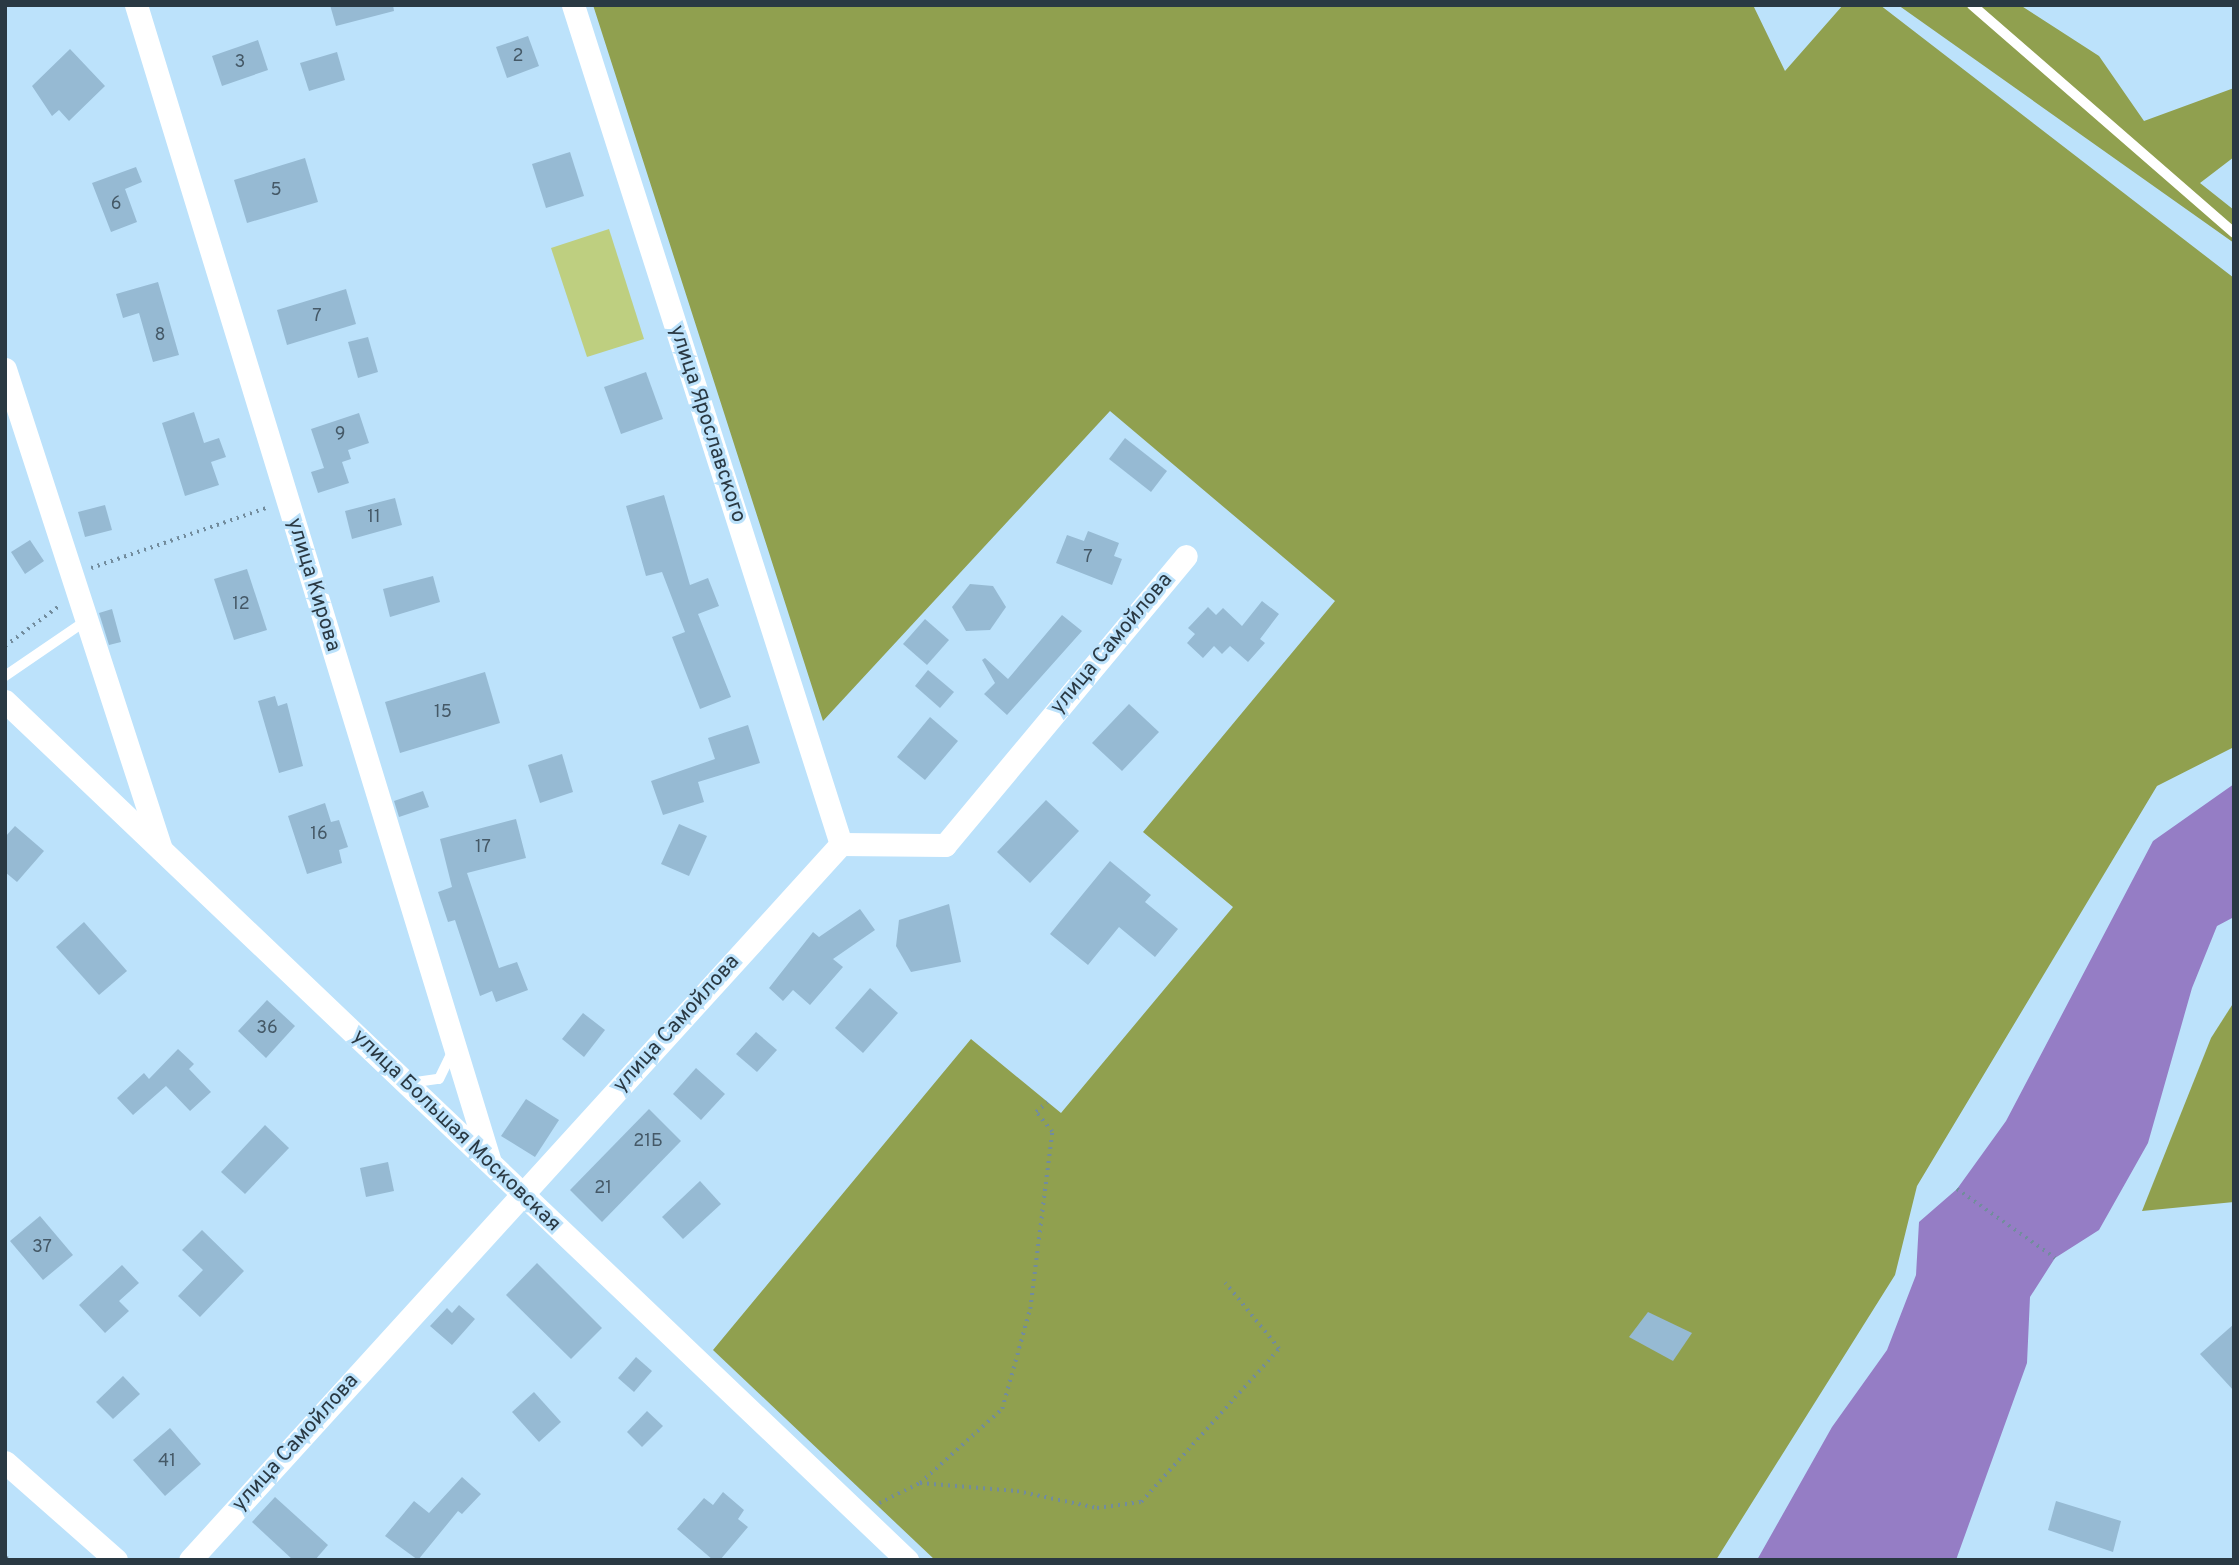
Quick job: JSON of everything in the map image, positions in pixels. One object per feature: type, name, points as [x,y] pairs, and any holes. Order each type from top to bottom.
[{"type":"street","name":"улица Кирова","points":[[136,5],[453,1049],[491,1164]]},
{"type":"street","name":"улица Ярославского","points":[[573,5],[841,844]]},
{"type":"street","points":[[5,369],[162,852]]},
{"type":"street","name":"улица Самойлова","points":[[191,1560],[841,844],[945,845],[1186,556]]},
{"type":"street","name":"улица Большая Московская","points":[[5,701],[907,1560]]},
{"type":"street","points":[[5,1462],[116,1560]]},
{"type":"lane","points":[[1972,5],[2234,233]]},
{"type":"lane","points":[[5,676],[87,620]]},
{"type":"lane","points":[[406,1083],[439,1079],[447,1069],[453,1049]]},
{"type":"path","points":[[5,646],[59,608],[73,575],[287,501]]},
{"type":"path","points":[[858,1513],[920,1483],[1002,1409],[1030,1310],[1052,1132],[1036,1112],[1046,1102]]},
{"type":"path","points":[[1957,1189],[2055,1258]]},
{"type":"path","points":[[920,1483],[1017,1491],[1097,1508],[1141,1502],[1279,1349],[1225,1283]]},
{"type":"green space","points":[[593,5],[1753,5],[1785,71],[1843,5],[1880,5],[2234,278],[2234,747],[2157,786],[1917,1186],[1895,1275],[1716,1560],[935,1560],[713,1350],[971,1039],[1061,1113],[1233,907],[1143,832],[1335,601],[1110,411],[823,721]]},
{"type":"green space","points":[[1898,5],[2020,5],[2099,56],[2144,121],[2234,88],[2234,157],[2200,183],[2234,210],[2234,243]]},
{"type":"green space","points":[[609,229],[644,339],[587,357],[551,248]]},
{"type":"green space","points":[[2234,1002],[2234,1202],[2142,1211],[2211,1038]]},
{"type":"shaded area","points":[[2234,784],[2234,917],[2217,926],[2192,988],[2148,1143],[2099,1230],[2055,1258],[2030,1297],[2027,1363],[1956,1560],[1757,1560],[1832,1427],[1887,1350],[1916,1275],[1919,1222],[1957,1189],[2006,1121],[2153,841]]},
{"type":"building","points":[[330,5],[393,5],[394,11],[336,26]]},
{"type":"building","points":[[528,36],[539,66],[507,78],[496,47]]},
{"type":"building","points":[[258,40],[268,70],[222,86],[212,56]]},
{"type":"building","points":[[70,49],[105,86],[69,121],[59,110],[52,116],[32,86]]},
{"type":"building","points":[[337,52],[345,80],[309,91],[300,63]]},
{"type":"building","points":[[570,152],[584,196],[546,208],[532,164]]},
{"type":"building","points":[[305,158],[318,202],[247,223],[234,180]]},
{"type":"building","points":[[136,167],[142,182],[125,189],[137,222],[111,232],[92,183]]},
{"type":"building","points":[[158,282],[179,355],[153,362],[139,313],[123,318],[116,294]]},
{"type":"building","points":[[346,289],[356,324],[287,345],[277,310]]},
{"type":"building","points":[[368,337],[378,372],[358,378],[348,342]]},
{"type":"building","points":[[646,372],[663,419],[621,434],[604,387]]},
{"type":"building","points":[[194,412],[204,443],[219,438],[226,457],[211,462],[219,485],[185,496],[162,423]]},
{"type":"building","points":[[359,413],[369,443],[348,450],[351,459],[342,462],[349,483],[318,493],[311,472],[324,468],[311,429]]},
{"type":"building","points":[[1125,438],[1167,471],[1151,492],[1109,459]]},
{"type":"building","points":[[664,495],[690,585],[708,578],[719,606],[698,614],[731,697],[700,709],[672,637],[685,632],[662,572],[646,576],[626,506]]},
{"type":"building","points":[[395,498],[402,525],[352,539],[345,511]]},
{"type":"building","points":[[105,505],[112,530],[85,537],[78,512]]},
{"type":"building","points":[[1088,531],[1119,543],[1114,556],[1122,559],[1112,585],[1056,563],[1067,535],[1084,541]]},
{"type":"building","points":[[30,540],[44,561],[25,574],[11,552]]},
{"type":"building","points":[[247,569],[267,630],[234,640],[214,579]]},
{"type":"building","points":[[433,576],[440,602],[390,617],[383,589]]},
{"type":"building","points":[[970,584],[993,586],[1006,607],[990,630],[966,631],[952,607]]},
{"type":"building","points":[[1262,601],[1279,614],[1260,639],[1265,643],[1248,662],[1230,646],[1222,654],[1214,646],[1203,658],[1187,643],[1195,634],[1188,628],[1208,607],[1216,615],[1223,608],[1242,626]]},
{"type":"building","points":[[112,609],[121,642],[109,645],[99,613]]},
{"type":"building","points":[[1062,615],[1082,631],[1007,715],[984,694],[995,683],[982,660],[985,658],[1008,679]]},
{"type":"building","points":[[925,619],[949,640],[927,665],[903,644]]},
{"type":"building","points":[[928,670],[954,692],[940,708],[915,686]]},
{"type":"building","points":[[485,672],[500,723],[400,753],[385,702]]},
{"type":"building","points":[[275,696],[278,706],[287,703],[303,766],[279,773],[258,701]]},
{"type":"building","points":[[1129,704],[1159,732],[1122,771],[1092,743]]},
{"type":"building","points":[[930,717],[958,741],[925,780],[897,757]]},
{"type":"building","points":[[748,725],[760,763],[698,782],[704,802],[663,815],[651,781],[715,759],[708,738]]},
{"type":"building","points":[[562,754],[573,792],[540,803],[528,765]]},
{"type":"building","points":[[423,791],[429,807],[399,817],[394,801]]},
{"type":"building","points":[[1046,800],[1079,831],[1030,883],[997,852]]},
{"type":"building","points":[[325,803],[331,822],[339,820],[348,847],[339,850],[342,863],[307,874],[288,816]]},
{"type":"building","points":[[516,819],[526,858],[467,873],[499,968],[517,962],[528,990],[496,1002],[492,991],[480,996],[455,920],[448,922],[438,892],[452,887],[440,839]]},
{"type":"building","points":[[679,824],[707,836],[689,876],[661,864]]},
{"type":"building","points":[[15,826],[44,851],[17,882],[5,872],[5,837]]},
{"type":"building","points":[[1110,861],[1151,895],[1145,902],[1178,929],[1155,957],[1119,927],[1088,965],[1050,934]]},
{"type":"building","points":[[949,904],[961,962],[911,972],[896,946],[899,920]]},
{"type":"building","points":[[860,909],[875,930],[833,959],[843,967],[810,1005],[793,990],[783,1001],[769,988],[813,932],[819,937]]},
{"type":"building","points":[[84,922],[127,971],[99,995],[56,947]]},
{"type":"building","points":[[870,988],[898,1013],[863,1053],[835,1028]]},
{"type":"building","points":[[267,1000],[295,1026],[266,1058],[238,1031]]},
{"type":"building","points":[[583,1013],[605,1030],[584,1057],[562,1039]]},
{"type":"building","points":[[756,1032],[777,1050],[757,1072],[736,1054]]},
{"type":"building","points":[[178,1049],[194,1064],[189,1069],[211,1092],[190,1111],[166,1086],[133,1115],[117,1098],[144,1073],[149,1079]]},
{"type":"building","points":[[696,1068],[725,1094],[701,1120],[673,1094]]},
{"type":"building","points":[[526,1099],[559,1120],[535,1157],[501,1136]]},
{"type":"building","points":[[649,1109],[681,1141],[602,1222],[570,1190]]},
{"type":"building","points":[[265,1125],[289,1148],[245,1194],[221,1172]]},
{"type":"building","points":[[388,1162],[394,1191],[366,1197],[360,1168]]},
{"type":"building","points":[[700,1181],[721,1204],[683,1239],[662,1217]]},
{"type":"building","points":[[40,1216],[73,1255],[43,1280],[10,1241]]},
{"type":"building","points":[[202,1230],[244,1271],[200,1317],[178,1296],[203,1270],[182,1250]]},
{"type":"building","points":[[537,1263],[602,1328],[571,1359],[506,1295]]},
{"type":"building","points":[[122,1265],[139,1283],[119,1301],[129,1311],[105,1333],[79,1305]]},
{"type":"building","points":[[459,1305],[475,1319],[452,1345],[430,1326],[447,1308],[452,1313]]},
{"type":"building","points":[[1648,1312],[1692,1333],[1673,1361],[1629,1337]]},
{"type":"building","points":[[2234,1324],[2234,1391],[2200,1354]]},
{"type":"building","points":[[636,1357],[652,1371],[634,1392],[618,1378]]},
{"type":"building","points":[[123,1376],[140,1394],[113,1419],[96,1402]]},
{"type":"building","points":[[534,1392],[561,1422],[539,1442],[512,1412]]},
{"type":"building","points":[[647,1411],[663,1426],[642,1447],[627,1432]]},
{"type":"building","points":[[170,1428],[201,1464],[165,1496],[133,1460]]},
{"type":"building","points":[[462,1477],[481,1494],[462,1514],[458,1511],[418,1560],[385,1536],[414,1501],[429,1513]]},
{"type":"building","points":[[723,1492],[744,1510],[738,1519],[748,1527],[720,1560],[713,1560],[677,1529],[704,1498],[713,1505]]},
{"type":"building","points":[[275,1497],[328,1545],[315,1560],[293,1560],[252,1522]]},
{"type":"building","points":[[2056,1501],[2121,1521],[2113,1552],[2048,1530]]}]
